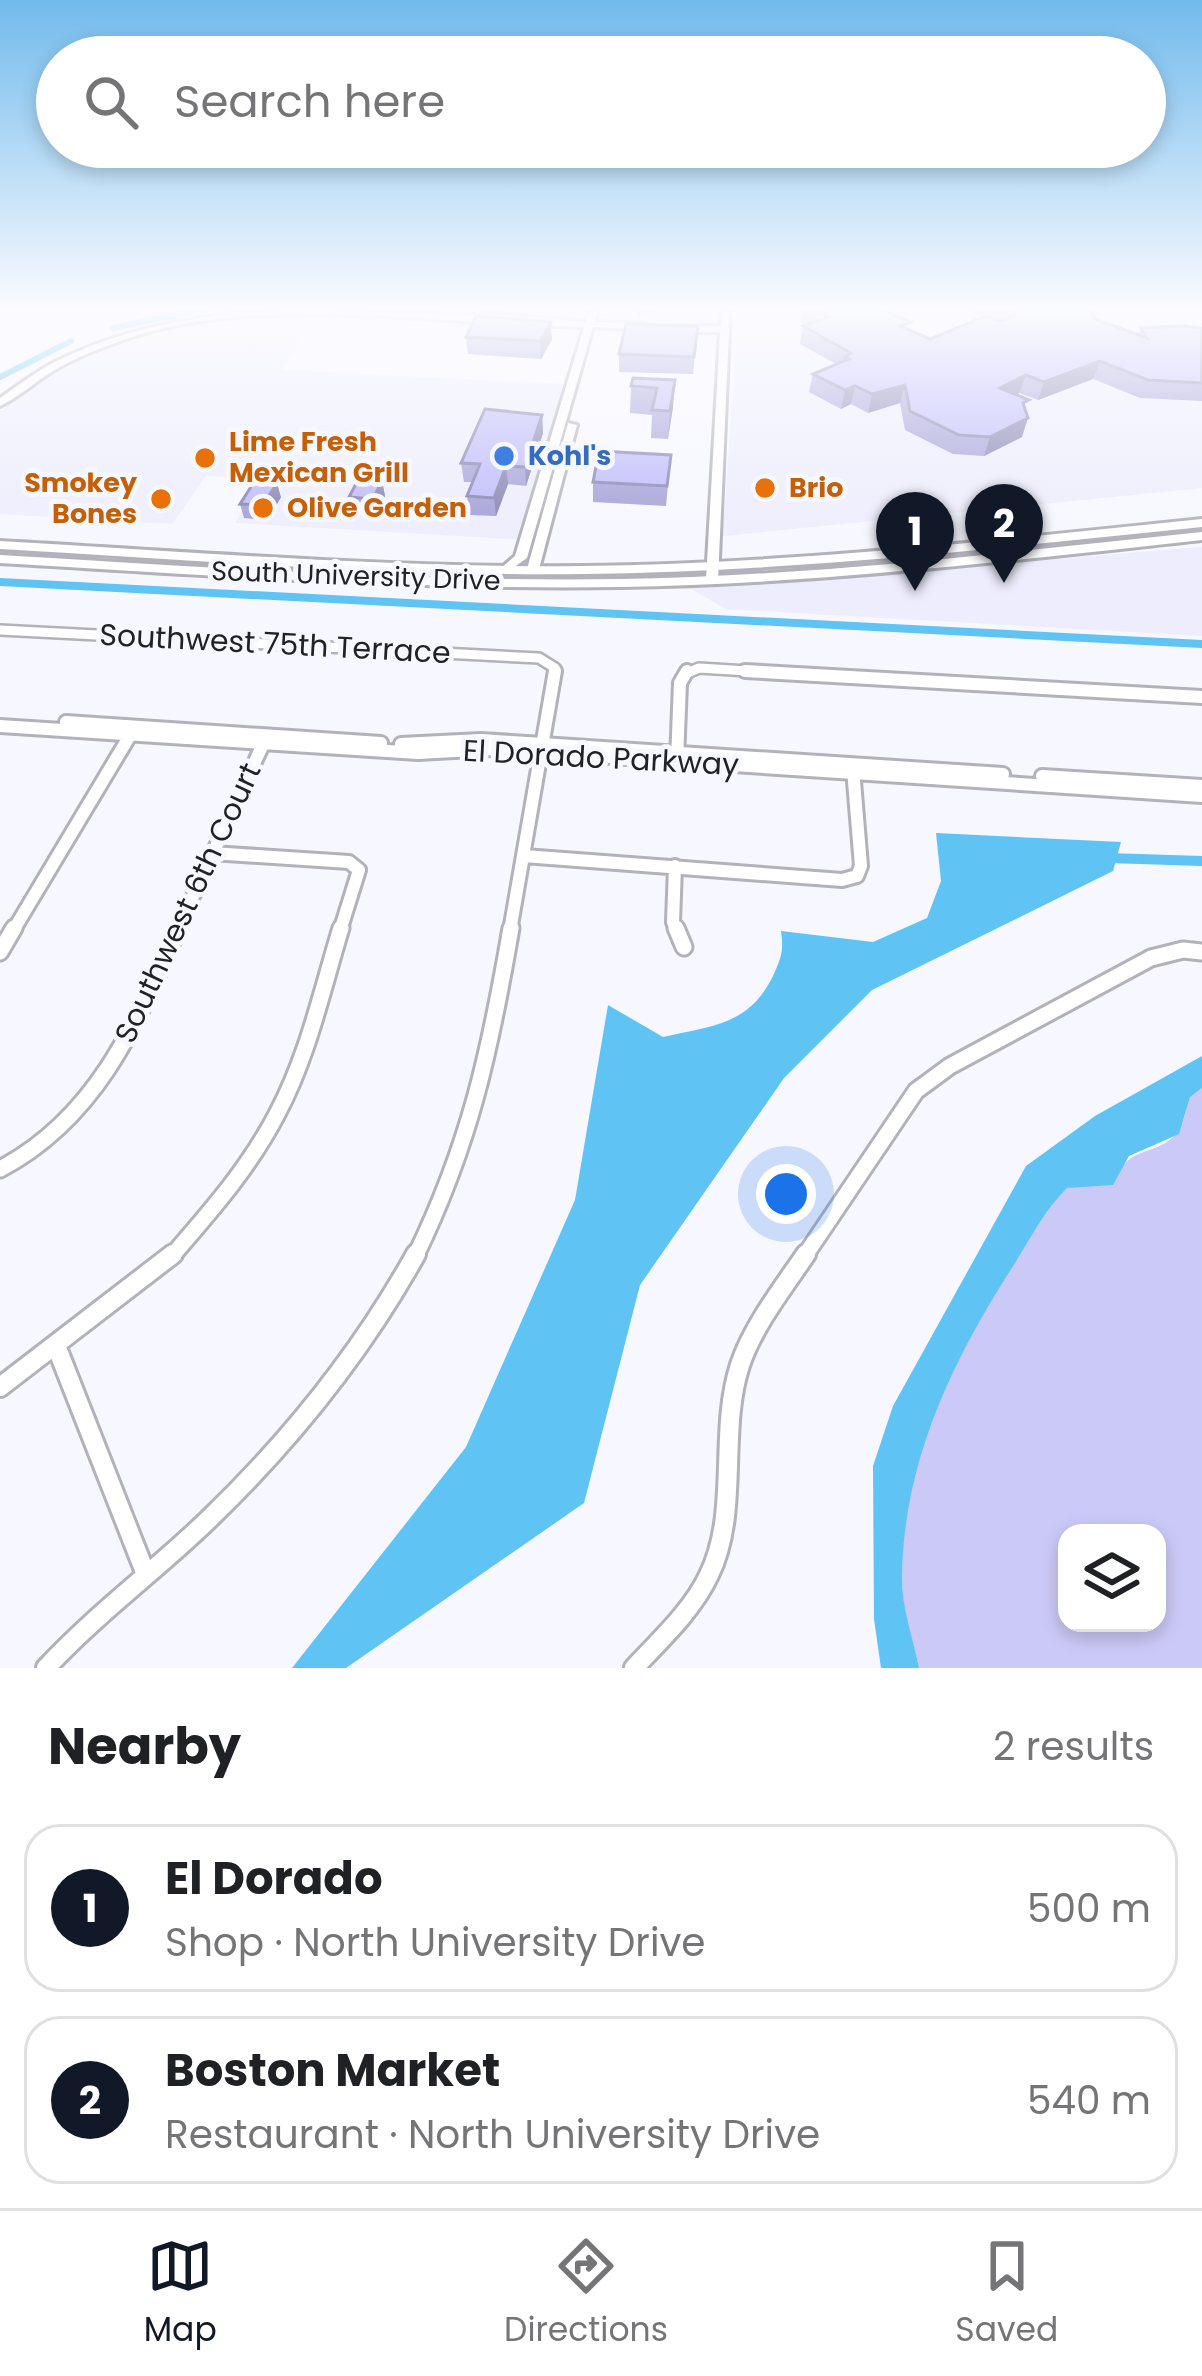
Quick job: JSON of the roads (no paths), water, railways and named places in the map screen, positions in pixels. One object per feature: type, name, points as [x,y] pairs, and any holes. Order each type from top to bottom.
[{"type":"main road","points":[[711,573],[1012,541],[1202,529]]},
{"type":"main road","points":[[711,573],[840,571],[1158,541],[1202,529]]},
{"type":"main road","points":[[840,571],[997,552],[1012,541]]},
{"type":"main road","name":"South University Drive","points":[[0,544],[503,576]]},
{"type":"main road","name":"South University Drive","points":[[0,559],[503,576],[711,573]]},
{"type":"main road","name":"South University Drive","points":[[533,569],[711,573]]},
{"type":"main road","points":[[503,576],[533,569]]},
{"type":"street","points":[[503,576],[521,558],[573,387]]},
{"type":"street","points":[[533,569],[578,387]]},
{"type":"street","points":[[711,573],[721,387]]},
{"type":"street","name":"Southwest 75th Terrace","points":[[0,630],[550,662],[555,668],[544,749]]},
{"type":"street","points":[[677,757],[680,683],[686,671],[699,668],[1202,698]]},
{"type":"street","name":"El Dorado Parkway","points":[[0,722],[418,753],[544,749],[1202,786]]},
{"type":"street","points":[[0,952],[132,731]]},
{"type":"street","name":"Southwest 6th Court","points":[[2,1169],[73,1115],[126,1042],[265,740]]},
{"type":"street","points":[[46,1668],[207,1521],[342,1372],[399,1289],[443,1206],[472,1129],[544,749]]},
{"type":"street","points":[[524,856],[842,880],[857,876],[861,866],[853,768]]},
{"type":"street","name":"El Dorado Parkway","points":[[853,768],[1202,796]]},
{"type":"street","points":[[0,1387],[168,1260],[233,1184],[300,1063],[359,870],[349,862],[212,853]]},
{"type":"street","points":[[675,866],[673,922],[684,947]]},
{"type":"street","points":[[634,1668],[693,1604],[712,1570],[722,1524],[730,1410],[741,1362],[779,1294],[916,1091],[950,1066],[1151,958],[1183,950],[1202,952]]},
{"type":"street","points":[[57,1348],[145,1573]]},
{"type":"waterway","points":[[0,582],[1202,644]]},
{"type":"waterway","points":[[1108,858],[1202,861]]},
{"type":"place","name":"Kohl's","points":[[504,456]]},
{"type":"place","name":"Lime Fresh Mexican Grill","points":[[205,458]]},
{"type":"place","name":"Brio","points":[[765,488]]},
{"type":"place","name":"Smokey Bones","points":[[161,499]]},
{"type":"place","name":"Olive Garden","points":[[263,508]]},
{"type":"place","name":"Boston Market","points":[[1004,583]]},
{"type":"place","name":"El Dorado","points":[[915,591]]}]
